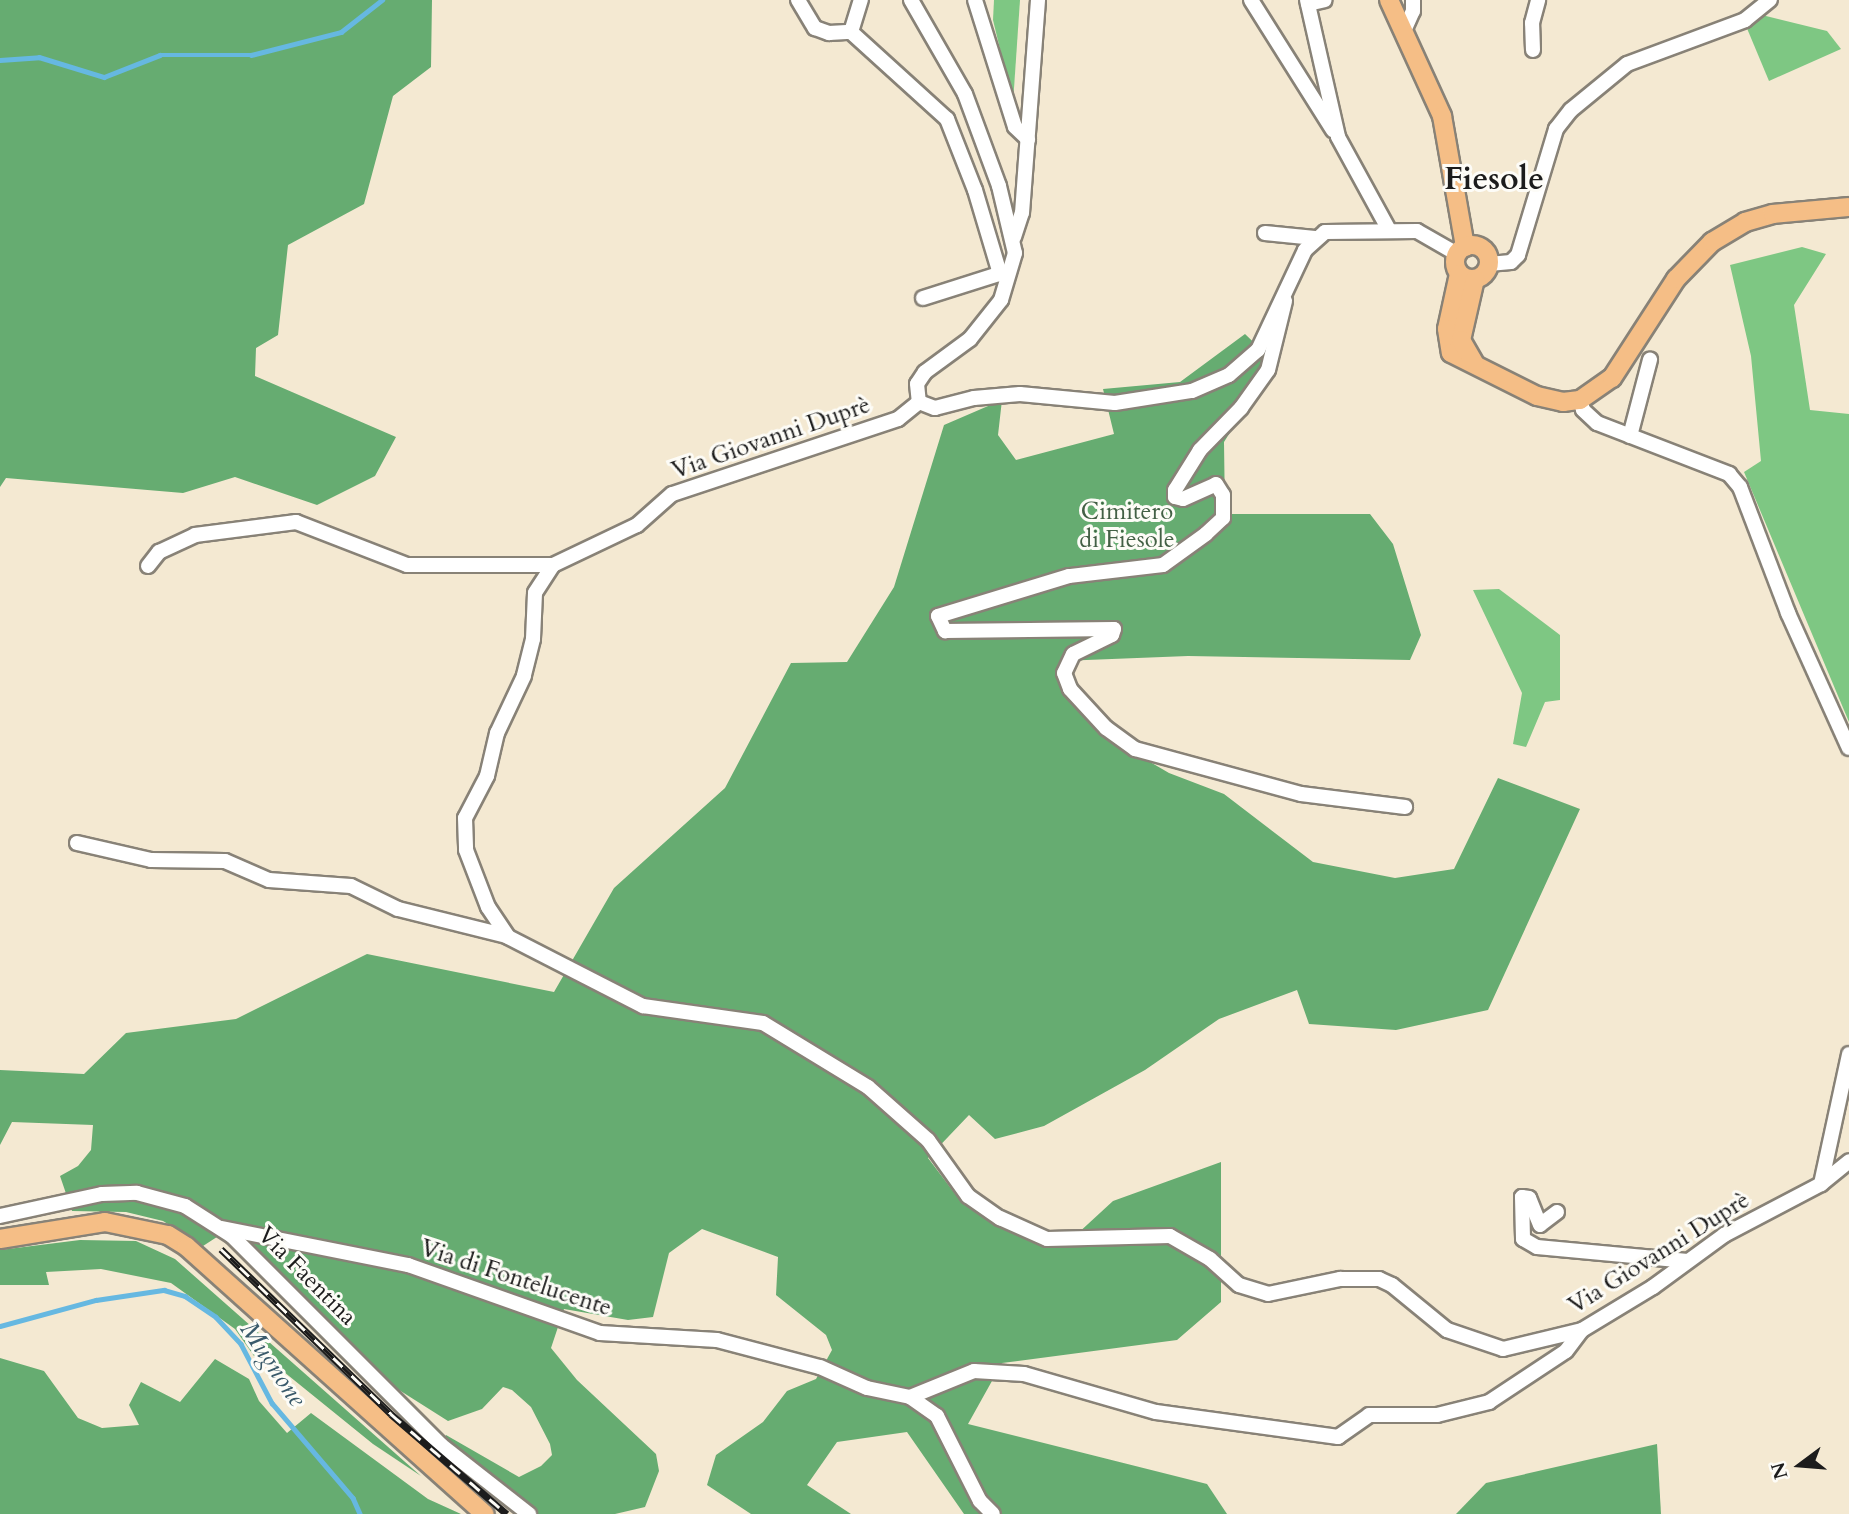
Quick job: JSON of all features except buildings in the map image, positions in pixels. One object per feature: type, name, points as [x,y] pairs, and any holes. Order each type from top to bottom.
[{"type":"main road","points":[[1389,0],[1448,138],[1461,250],[1455,264],[1467,277]]},
{"type":"main road","points":[[1467,277],[1447,329],[1455,344],[1484,371],[1553,401],[1580,400],[1612,378],[1676,279],[1712,242],[1758,218],[1849,207]]},
{"type":"main road","points":[[1461,250],[1484,250],[1489,264],[1484,274],[1467,277]]},
{"type":"main road","points":[[0,1239],[105,1222],[168,1235],[187,1247],[485,1514]]},
{"type":"street","points":[[798,0],[815,28],[829,33],[851,32],[947,119],[1006,272]]},
{"type":"street","points":[[851,32],[861,0]]},
{"type":"street","points":[[911,0],[923,27],[965,93],[1014,237]]},
{"type":"street","points":[[975,0],[1015,127],[1028,139]]},
{"type":"street","points":[[1038,0],[1022,213],[1006,272],[984,324],[925,372],[917,384],[919,402],[935,408],[974,398],[1020,394],[1115,403],[1192,391],[1229,374],[1253,356],[1284,300],[1305,250],[1315,238],[1330,231],[1417,231],[1461,250]]},
{"type":"street","points":[[1251,0],[1338,137],[1389,230]]},
{"type":"street","points":[[1325,0],[1307,2],[1338,137]]},
{"type":"street","points":[[1404,31],[1413,11],[1413,0]]},
{"type":"street","points":[[1533,50],[1532,23],[1538,0]]},
{"type":"street","points":[[1489,264],[1511,262],[1518,255],[1556,129],[1627,64],[1745,20],[1770,0]]},
{"type":"street","points":[[1265,233],[1315,238]]},
{"type":"street","points":[[923,298],[1006,272]]},
{"type":"street","points":[[1284,300],[1268,370],[1241,408],[1200,450],[1175,490],[1175,497],[1183,499],[1216,484],[1223,495],[1223,518],[1163,565],[1069,576],[938,616],[945,631],[1114,629],[1112,635],[1073,653],[1064,673],[1070,690],[1106,728],[1135,749],[1301,793],[1405,807]]},
{"type":"street","points":[[1630,436],[1650,360]]},
{"type":"street","points":[[1580,400],[1590,418],[1729,474],[1740,486],[1788,613],[1849,748]]},
{"type":"street","name":"Via Giovanni Duprè","points":[[919,402],[898,418],[671,494],[637,524],[553,565],[535,593],[533,639],[524,676],[497,733],[487,776],[465,818],[466,850],[488,907],[508,937],[643,1006],[763,1023],[868,1087],[928,1140],[968,1196],[1000,1218],[1047,1239],[1170,1236],[1190,1245],[1239,1285],[1268,1294],[1339,1279],[1378,1279],[1392,1284],[1447,1330],[1482,1345],[1503,1349],[1530,1345],[1582,1330],[1724,1235],[1821,1184],[1849,1161]]},
{"type":"street","points":[[148,566],[159,552],[195,535],[296,522],[407,565],[553,565]]},
{"type":"street","points":[[77,843],[151,860],[225,860],[269,880],[351,886],[398,909],[508,937]]},
{"type":"street","points":[[1821,1184],[1849,1054]]},
{"type":"street","name":"Via Faentina","points":[[0,1216],[62,1200],[137,1193],[185,1206],[222,1228],[287,1286],[441,1445],[529,1514]]},
{"type":"street","points":[[1557,1212],[1540,1225],[1529,1198],[1522,1197],[1523,1239],[1537,1247],[1688,1261]]},
{"type":"street","name":"Via di Fontelucente","points":[[222,1228],[408,1265],[600,1333],[717,1340],[820,1367],[867,1388],[909,1397]]},
{"type":"street","points":[[909,1397],[974,1371],[1024,1374],[1156,1412],[1339,1437],[1369,1415],[1449,1414],[1489,1402],[1566,1351],[1582,1330]]},
{"type":"street","points":[[909,1397],[937,1416],[980,1501],[993,1514]]},
{"type":"green space","points":[[0,0],[432,0],[431,67],[393,96],[364,204],[288,245],[278,335],[256,348],[255,376],[396,437],[375,476],[317,505],[235,477],[183,493],[6,478],[0,487]]},
{"type":"green space","points":[[994,0],[1020,0],[1013,103],[993,20]]},
{"type":"green space","points":[[1762,15],[1827,31],[1841,49],[1769,81],[1746,26]]},
{"type":"green space","points":[[1802,247],[1826,254],[1794,305],[1810,410],[1849,414],[1849,722],[1744,472],[1761,461],[1751,356],[1730,265]]},
{"type":"green space","name":"Cimitero di Fiesole","points":[[1245,334],[1274,362],[1224,442],[1225,514],[1370,514],[1393,544],[1421,635],[1410,660],[1188,656],[1061,661],[1062,687],[1109,738],[1169,773],[1224,794],[1313,862],[1395,878],[1454,869],[1498,778],[1580,809],[1488,1010],[1396,1030],[1309,1024],[1297,990],[1219,1019],[1145,1070],[1044,1126],[995,1139],[969,1115],[928,1158],[962,1203],[997,1225],[1063,1247],[1113,1201],[1221,1162],[1221,1302],[1177,1340],[1002,1363],[968,1424],[1207,1484],[1227,1514],[964,1514],[907,1432],[837,1442],[807,1485],[851,1514],[751,1514],[707,1485],[716,1455],[763,1422],[787,1391],[816,1379],[832,1350],[826,1335],[776,1295],[778,1257],[702,1229],[669,1253],[653,1317],[628,1320],[564,1309],[551,1348],[577,1380],[656,1454],[659,1471],[645,1507],[615,1514],[536,1514],[442,1442],[446,1435],[519,1477],[541,1466],[552,1455],[550,1444],[531,1407],[512,1390],[503,1387],[482,1409],[448,1421],[388,1383],[220,1235],[203,1246],[163,1221],[126,1212],[72,1211],[60,1176],[78,1166],[91,1150],[93,1125],[12,1122],[0,1145],[0,1070],[84,1074],[126,1033],[236,1019],[367,954],[554,992],[614,888],[725,788],[791,663],[847,662],[894,587],[944,425],[1002,400],[998,435],[1016,460],[1114,434],[1103,389],[1180,382]]},
{"type":"green space","points":[[1499,589],[1560,635],[1560,700],[1545,702],[1526,747],[1513,744],[1522,693],[1473,590]]},
{"type":"green space","points":[[80,1240],[136,1241],[175,1259],[421,1476],[373,1444],[268,1359],[254,1356],[235,1329],[171,1283],[101,1269],[46,1272],[49,1285],[0,1285],[0,1250]]},
{"type":"green space","points":[[0,1358],[44,1371],[78,1418],[102,1428],[139,1425],[129,1405],[141,1382],[180,1402],[215,1359],[249,1379],[259,1401],[287,1433],[311,1413],[428,1499],[461,1514],[0,1514]]},
{"type":"green space","points":[[1657,1444],[1661,1514],[1456,1514],[1486,1483]]},
{"type":"waterway","points":[[0,60],[39,57],[104,77],[160,55],[251,55],[341,32],[382,0]]},
{"type":"waterway","name":"Mugnone","points":[[0,1326],[96,1300],[164,1290],[185,1296],[216,1317],[241,1344],[272,1403],[353,1498],[360,1514]]},
{"type":"railway","points":[[221,1249],[391,1414],[507,1514]]},
{"type":"district","name":"Fiesole","points":[[1494,179]]}]
